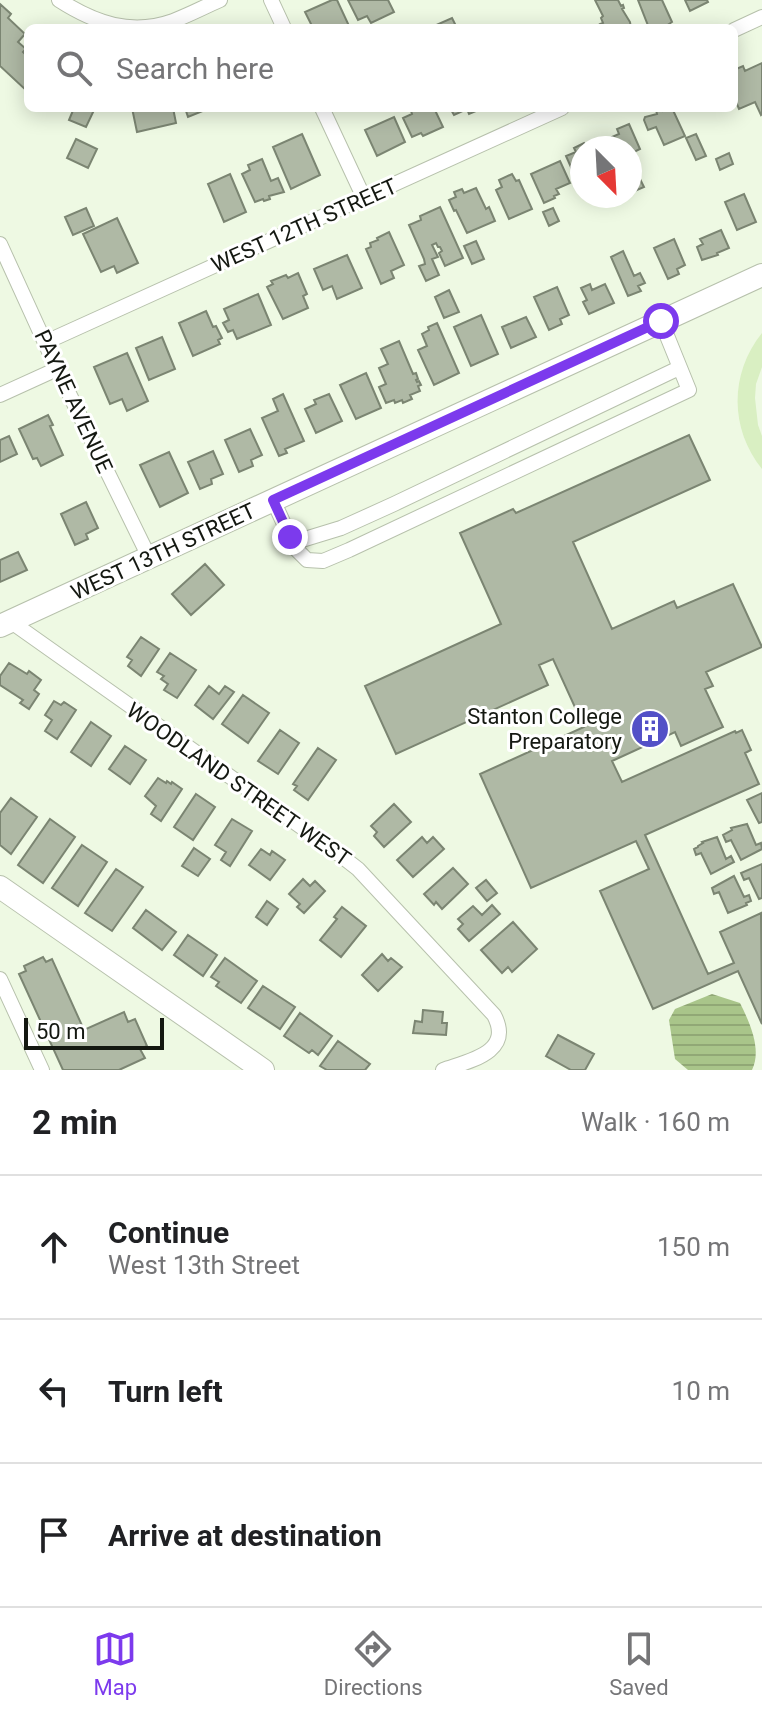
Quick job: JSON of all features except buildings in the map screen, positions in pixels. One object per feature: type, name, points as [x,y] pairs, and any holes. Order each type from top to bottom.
[{"type":"street","points":[[59,0],[82,14],[110,24]]},
{"type":"street","points":[[159,24],[220,0]]},
{"type":"street","points":[[271,0],[282,24]]},
{"type":"street","points":[[738,28],[762,17]]},
{"type":"street","points":[[324,112],[364,198]]},
{"type":"street","name":"WEST 12TH STREET","points":[[46,342],[553,112]]},
{"type":"street","name":"PAYNE AVENUE","points":[[0,244],[149,557]]},
{"type":"street","name":"WEST 13TH STREET","points":[[5,624],[762,275]]},
{"type":"street","points":[[273,500],[295,548],[307,560],[323,561],[349,550],[689,390],[661,321]]},
{"type":"street","points":[[290,537],[305,539],[341,528],[679,368]]},
{"type":"street","points":[[0,395],[57,369]]},
{"type":"street","name":"WOODLAND STREET WEST","points":[[5,624],[358,869],[499,1024],[496,1044],[487,1054],[443,1070]]},
{"type":"street","points":[[0,887],[263,1070]]},
{"type":"street","points":[[0,979],[42,1070]]},
{"type":"shaded area","points":[[762,333],[762,367],[755,398],[762,436],[762,469],[744,437],[738,401],[744,366]]},
{"type":"shaded area","points":[[712,994],[740,1003],[755,1045],[752,1070],[688,1070],[675,1059],[669,1020],[675,1009]]},
{"type":"place","name":"Stanton College Preparatory","points":[[650,729]]},
{"type":"route","points":[[290,537],[273,500],[661,321]]}]
